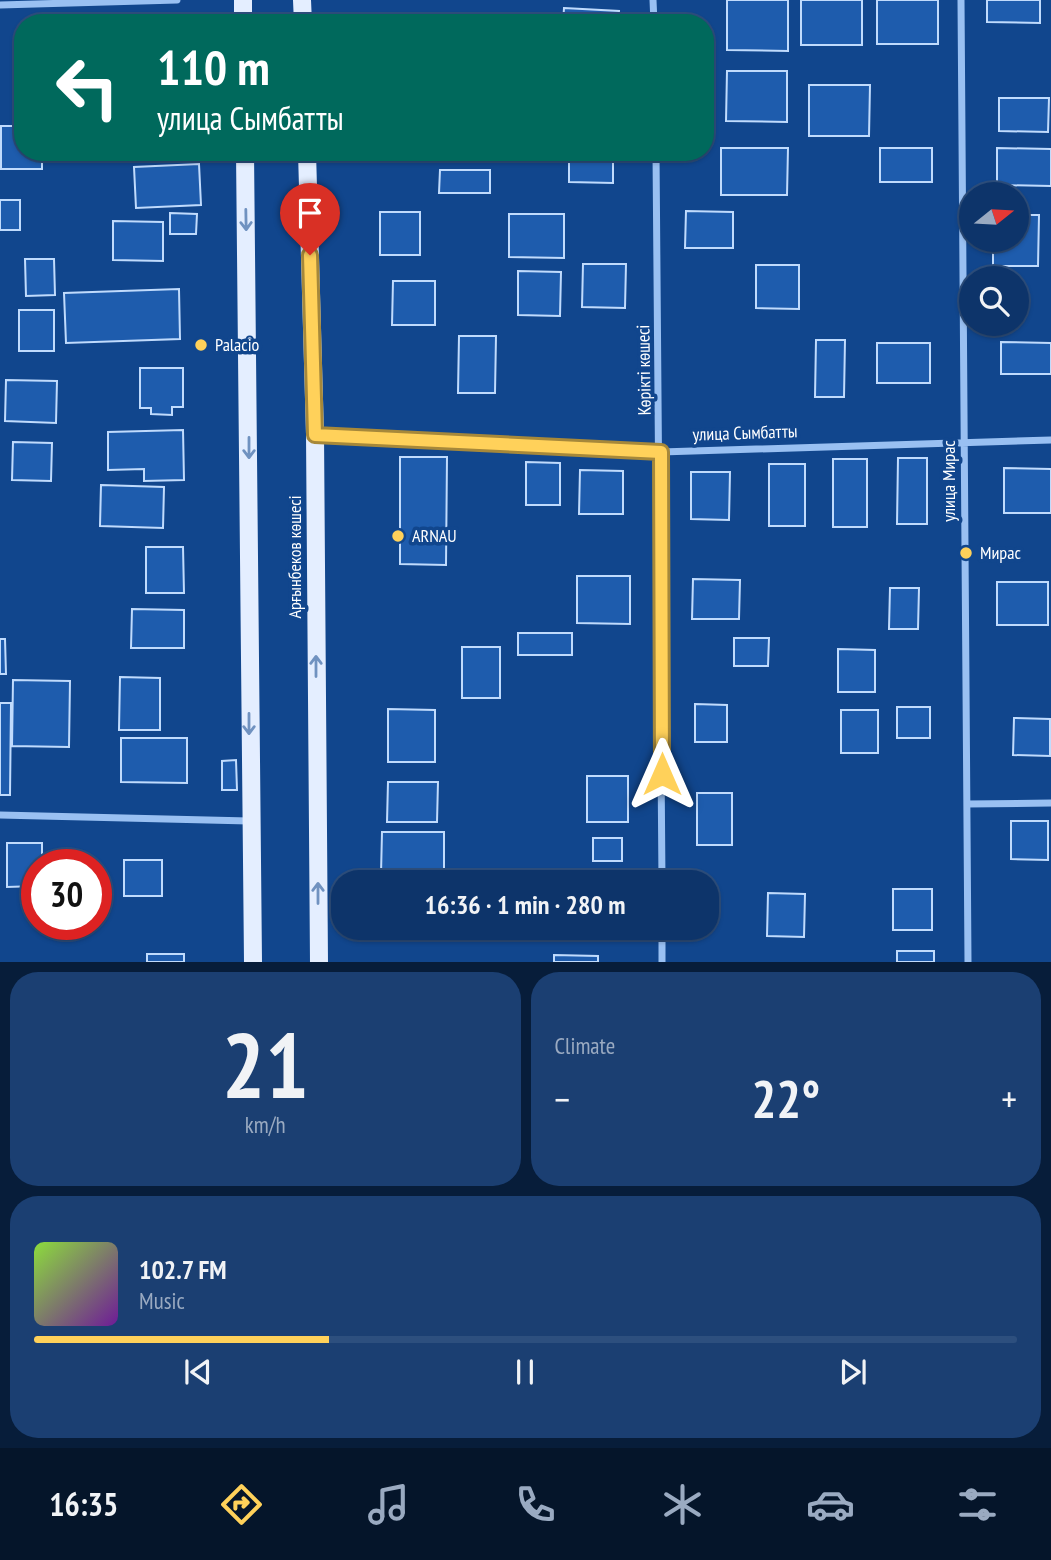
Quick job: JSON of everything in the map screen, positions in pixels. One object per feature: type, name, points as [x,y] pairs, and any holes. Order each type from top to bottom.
[{"type":"main road","points":[[245,161],[249,821],[253,961]]},
{"type":"main road","name":"Арғынбеков көшесі","points":[[307,161],[315,435],[319,961]]},
{"type":"street","points":[[0,5],[177,0]]},
{"type":"street","name":"улица Мирас","points":[[961,0],[968,961]]},
{"type":"street","name":"Көрікті көшесі","points":[[656,161],[661,452],[662,870]]},
{"type":"street","name":"улица Сымбатты","points":[[315,435],[661,452],[1051,440]]},
{"type":"street","points":[[967,804],[1051,803]]},
{"type":"street","points":[[0,815],[249,821]]},
{"type":"street","points":[[662,940],[662,961]]},
{"type":"building","points":[[727,0],[788,0],[788,51],[727,50]]},
{"type":"building","points":[[801,0],[862,0],[862,45],[801,45]]},
{"type":"building","points":[[877,0],[938,0],[938,44],[877,44]]},
{"type":"building","points":[[987,0],[1040,0],[1040,23],[987,22]]},
{"type":"building","points":[[564,8],[619,11],[619,14],[564,14]]},
{"type":"building","points":[[727,71],[787,71],[787,122],[726,121]]},
{"type":"building","points":[[809,85],[870,85],[869,136],[809,136]]},
{"type":"building","points":[[999,98],[1049,98],[1048,132],[999,131]]},
{"type":"building","points":[[1,126],[14,126],[14,161],[42,161],[42,169],[1,169]]},
{"type":"building","points":[[721,148],[788,148],[787,195],[721,195]]},
{"type":"building","points":[[880,148],[932,148],[932,182],[880,182]]},
{"type":"building","points":[[997,148],[1051,149],[1051,186],[1029,186],[1029,182],[997,182]]},
{"type":"building","points":[[569,161],[613,161],[613,183],[569,182]]},
{"type":"building","points":[[199,164],[201,205],[136,208],[134,167]]},
{"type":"building","points":[[440,170],[490,170],[490,193],[439,193]]},
{"type":"building","points":[[0,200],[20,200],[20,230],[0,230]]},
{"type":"building","points":[[686,211],[733,212],[733,248],[685,248]]},
{"type":"building","points":[[380,212],[420,212],[420,255],[380,255]]},
{"type":"building","points":[[170,213],[197,214],[196,234],[170,234]]},
{"type":"building","points":[[509,214],[564,214],[564,258],[509,257]]},
{"type":"building","points":[[1029,215],[1039,215],[1038,266],[993,266],[993,252],[1029,252]]},
{"type":"building","points":[[113,221],[163,222],[163,261],[113,260]]},
{"type":"building","points":[[25,259],[54,259],[55,295],[26,296]]},
{"type":"building","points":[[583,264],[626,264],[625,308],[582,307]]},
{"type":"building","points":[[756,265],[799,265],[799,309],[756,308]]},
{"type":"building","points":[[518,271],[561,272],[560,316],[518,315]]},
{"type":"building","points":[[393,281],[435,281],[435,325],[392,325]]},
{"type":"building","points":[[179,289],[180,339],[66,343],[64,293]]},
{"type":"building","points":[[19,310],[54,310],[54,351],[19,351]]},
{"type":"building","points":[[459,336],[496,336],[495,393],[458,393]]},
{"type":"building","points":[[816,340],[845,340],[844,397],[815,397]]},
{"type":"building","points":[[1001,342],[1051,343],[1051,374],[1001,374]]},
{"type":"building","points":[[877,343],[930,343],[930,383],[877,383]]},
{"type":"building","points":[[140,368],[183,368],[183,407],[172,407],[172,415],[151,414],[151,408],[140,408]]},
{"type":"building","points":[[6,380],[57,381],[56,423],[5,421]]},
{"type":"building","points":[[183,430],[184,480],[144,481],[144,469],[108,470],[108,432]]},
{"type":"building","points":[[13,442],[52,443],[51,481],[12,480]]},
{"type":"building","points":[[400,457],[447,457],[446,565],[400,564]]},
{"type":"building","points":[[898,458],[927,458],[927,524],[897,524]]},
{"type":"building","points":[[833,459],[867,459],[867,527],[833,527]]},
{"type":"building","points":[[526,462],[560,463],[560,505],[526,505]]},
{"type":"building","points":[[769,464],[805,464],[805,526],[769,526]]},
{"type":"building","points":[[1004,468],[1051,469],[1051,513],[1004,513]]},
{"type":"building","points":[[580,470],[623,471],[623,514],[579,514]]},
{"type":"building","points":[[691,472],[730,472],[729,520],[691,519]]},
{"type":"building","points":[[101,485],[164,487],[163,528],[100,526]]},
{"type":"building","points":[[146,547],[183,547],[184,593],[146,593]]},
{"type":"building","points":[[577,576],[630,576],[630,624],[577,623]]},
{"type":"building","points":[[693,579],[740,580],[739,619],[692,619]]},
{"type":"building","points":[[997,582],[1048,582],[1048,625],[997,625]]},
{"type":"building","points":[[890,588],[919,588],[918,629],[889,629]]},
{"type":"building","points":[[132,609],[184,610],[184,648],[131,648]]},
{"type":"building","points":[[518,633],[572,633],[572,655],[518,655]]},
{"type":"building","points":[[734,638],[769,638],[768,666],[734,666]]},
{"type":"building","points":[[0,639],[5,639],[6,674],[0,674]]},
{"type":"building","points":[[462,647],[500,647],[500,698],[462,698]]},
{"type":"building","points":[[838,649],[875,650],[875,692],[838,692]]},
{"type":"building","points":[[120,677],[160,678],[160,730],[119,730]]},
{"type":"building","points":[[13,680],[70,681],[69,747],[12,746]]},
{"type":"building","points":[[0,703],[11,703],[10,795],[0,795]]},
{"type":"building","points":[[695,704],[727,705],[727,742],[695,742]]},
{"type":"building","points":[[897,707],[930,707],[930,738],[897,738]]},
{"type":"building","points":[[388,709],[435,710],[435,762],[388,762]]},
{"type":"building","points":[[841,710],[878,710],[878,753],[841,753]]},
{"type":"building","points":[[1014,718],[1050,719],[1050,756],[1013,755]]},
{"type":"building","points":[[121,738],[187,738],[187,783],[121,782]]},
{"type":"building","points":[[236,760],[237,790],[222,790],[222,761]]},
{"type":"building","points":[[587,776],[628,776],[628,822],[587,822]]},
{"type":"building","points":[[388,782],[438,782],[437,822],[387,822]]},
{"type":"building","points":[[697,793],[732,793],[732,845],[697,845]]},
{"type":"building","points":[[1011,821],[1048,821],[1048,860],[1011,859]]},
{"type":"building","points":[[382,832],[444,832],[444,870],[381,870]]},
{"type":"building","points":[[593,838],[622,838],[622,861],[593,861]]},
{"type":"building","points":[[7,843],[42,843],[42,849],[21,849],[21,887],[7,887]]},
{"type":"building","points":[[124,860],[162,860],[162,896],[124,896]]},
{"type":"building","points":[[893,889],[932,889],[932,930],[893,930]]},
{"type":"building","points":[[768,893],[805,894],[804,937],[767,936]]},
{"type":"building","points":[[897,951],[934,951],[934,962],[897,962]]},
{"type":"building","points":[[147,954],[184,954],[184,962],[147,962]]},
{"type":"building","points":[[554,955],[598,956],[598,962],[554,962]]},
{"type":"place","name":"Palacio","points":[[201,345]]},
{"type":"place","name":"ARNAU","points":[[398,536]]},
{"type":"place","name":"Мирас","points":[[966,553]]},
{"type":"route","points":[[310,255],[315,435],[661,452],[662,774]]}]
